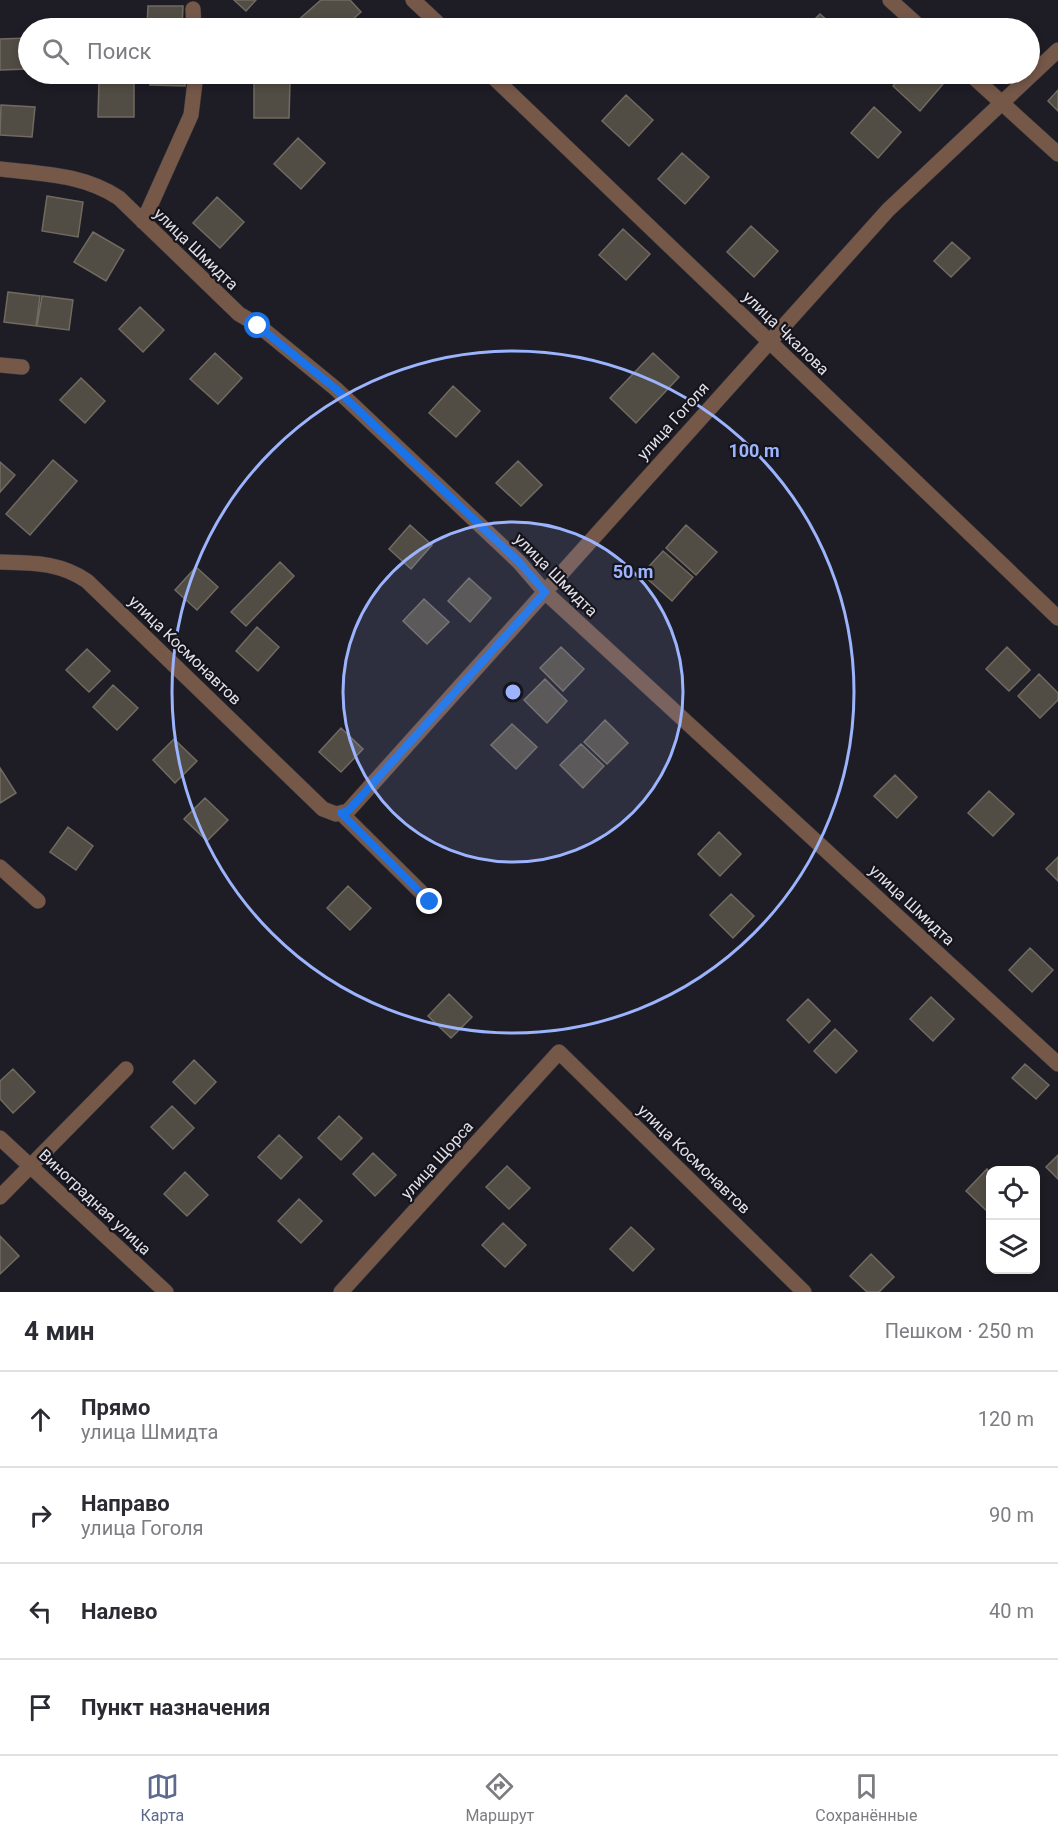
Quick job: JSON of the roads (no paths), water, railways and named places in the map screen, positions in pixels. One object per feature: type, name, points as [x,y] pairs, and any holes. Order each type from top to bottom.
[{"type":"street","points":[[413,0],[432,18]]},
{"type":"street","points":[[890,0],[910,18]]},
{"type":"street","points":[[193,9],[193,18]]},
{"type":"street","name":"улица Гоголя","points":[[1040,68],[1058,50]]},
{"type":"street","points":[[143,222],[191,115],[195,84]]},
{"type":"street","name":"улица Чкалова","points":[[500,84],[1058,618]]},
{"type":"street","points":[[981,84],[1058,154]]},
{"type":"street","name":"улица Гоголя","points":[[341,813],[348,811],[888,210],[1023,84]]},
{"type":"street","name":"улица Шмидта","points":[[0,168],[78,178],[101,185],[119,198],[239,314],[258,326],[336,389],[519,562],[545,592],[1058,1064]]},
{"type":"street","points":[[0,365],[22,367]]},
{"type":"street","name":"улица Космонавтов","points":[[0,562],[50,564],[70,569],[87,581],[323,808],[336,814],[341,813]]},
{"type":"street","points":[[341,813],[430,902]]},
{"type":"street","points":[[0,867],[38,901]]},
{"type":"street","name":"улица Космонавтов","points":[[559,1052],[804,1292]]},
{"type":"street","name":"улица Щорса","points":[[341,1292],[559,1052]]},
{"type":"street","points":[[0,1197],[126,1069]]},
{"type":"street","name":"Виноградная улица","points":[[0,1138],[166,1292]]}]
